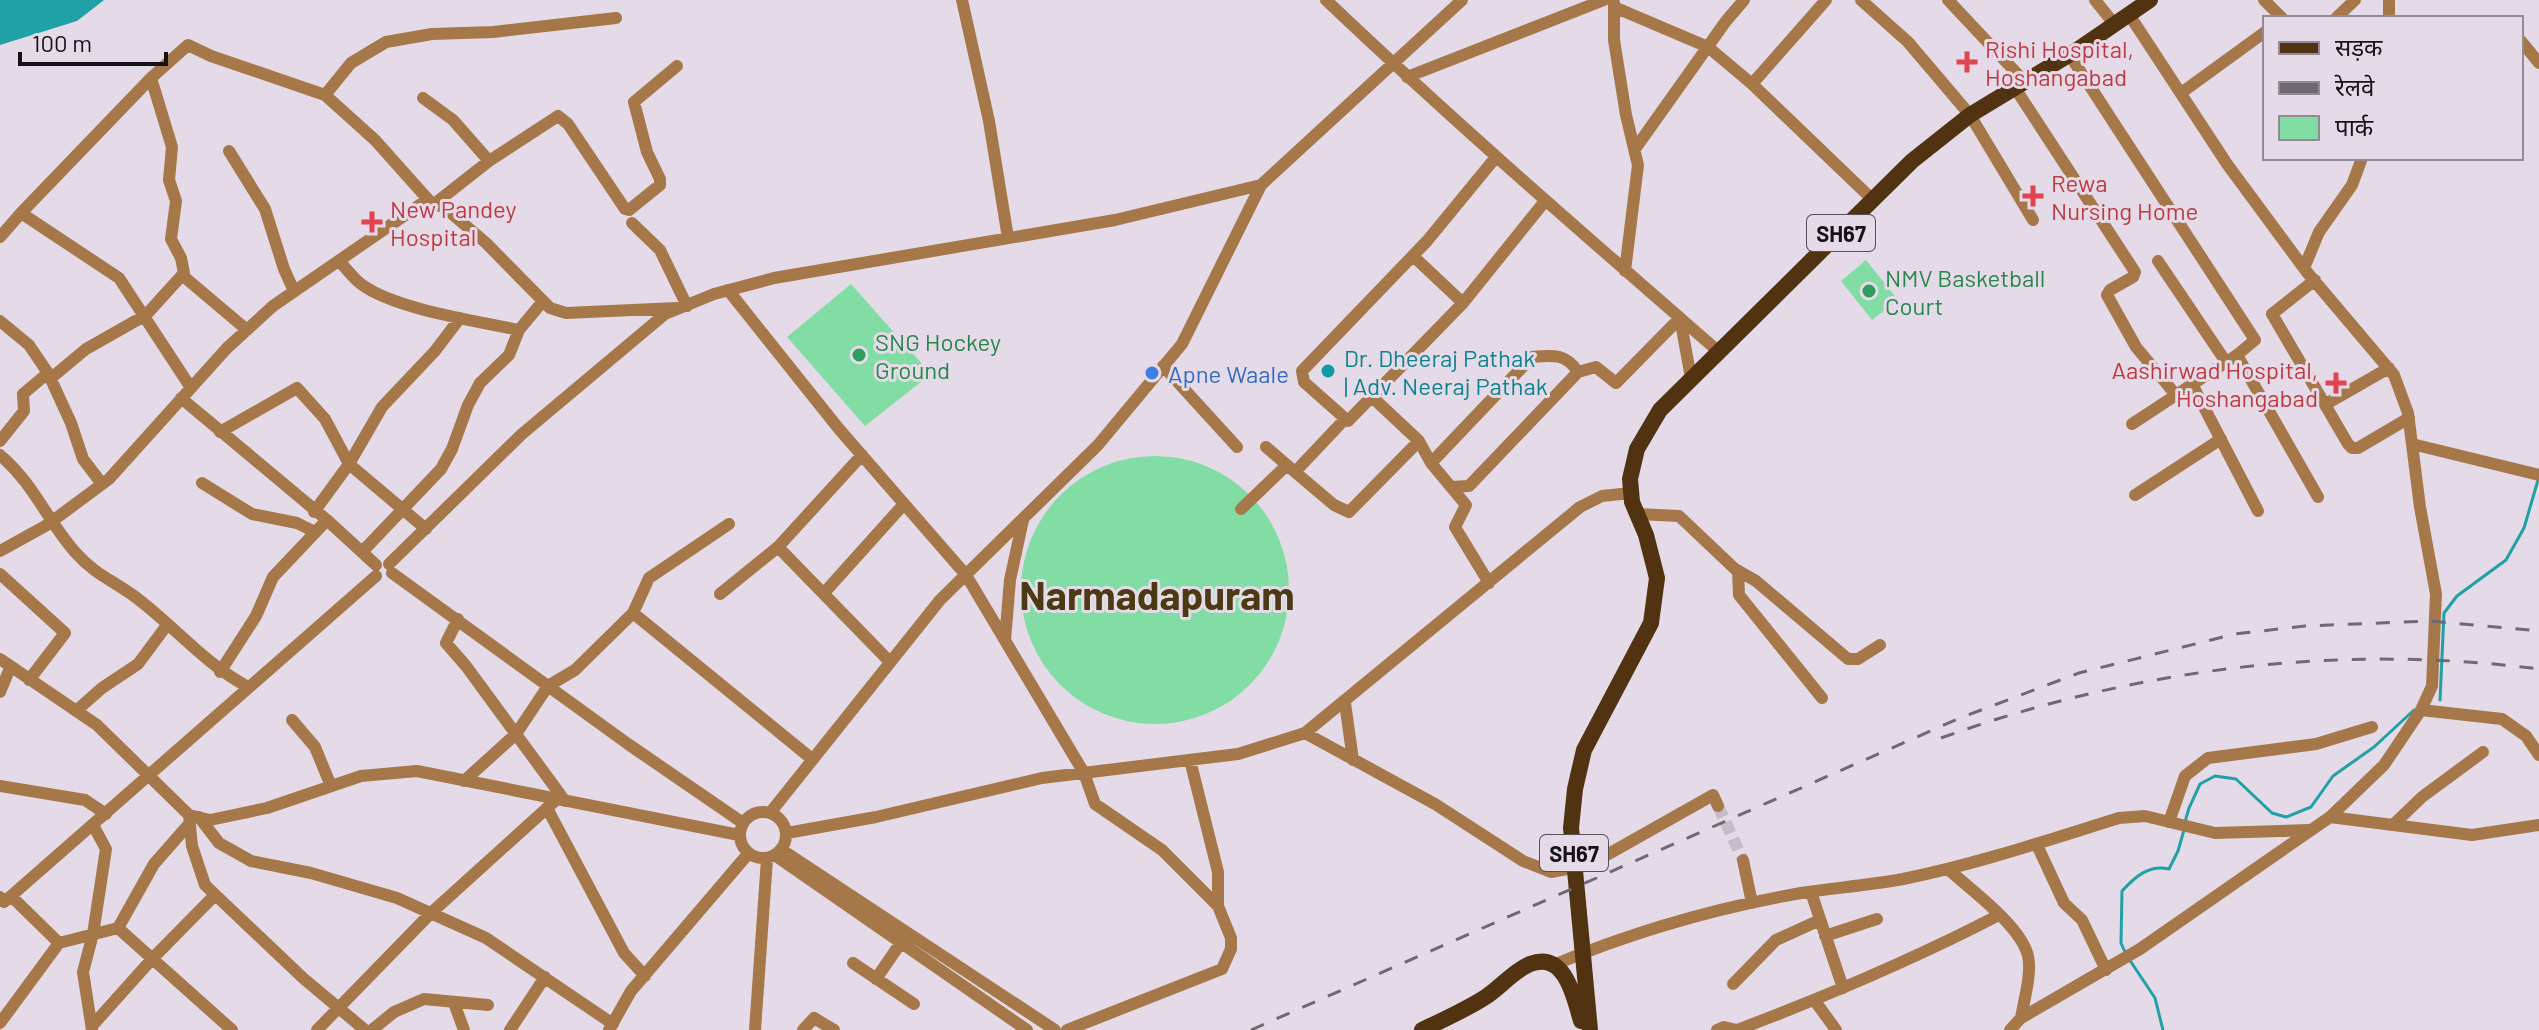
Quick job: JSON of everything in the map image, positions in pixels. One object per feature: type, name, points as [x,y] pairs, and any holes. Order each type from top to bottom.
[{"type":"main road","name":"SH67","points":[[1587,1030],[1571,828],[1573,802],[1584,750],[1651,623],[1657,578],[1631,493],[1630,479],[1637,449],[1660,410],[1912,161],[1970,115],[2150,0]]},
{"type":"main road","points":[[1422,1030],[1443,1025],[1529,965],[1544,962],[1560,970],[1571,985],[1587,1030]]},
{"type":"street","points":[[962,0],[989,121],[1008,238]]},
{"type":"street","points":[[1326,0],[1545,201],[1718,351]]},
{"type":"street","points":[[770,813],[940,600],[1098,445],[1182,344],[1261,185],[1462,0]]},
{"type":"street","points":[[1635,149],[1744,0]]},
{"type":"street","points":[[1752,84],[1826,0]]},
{"type":"street","points":[[1861,0],[1908,42],[1970,115],[2033,220]]},
{"type":"street","points":[[1948,0],[2020,85],[2135,272],[2133,277],[2110,290],[2107,295],[2136,347],[2176,395]]},
{"type":"street","points":[[2010,1030],[2021,1018],[2140,949],[2330,817],[2384,765],[2421,710],[2432,686],[2436,594],[2420,507],[2409,418],[2394,375],[2304,268],[2227,164],[2181,93],[2123,20],[2095,0]]},
{"type":"street","points":[[2264,0],[2280,16]]},
{"type":"street","points":[[2338,16],[2355,0]]},
{"type":"street","points":[[1407,77],[1610,2],[1708,47],[1752,84],[1873,200]]},
{"type":"street","points":[[1610,2],[1626,115],[1638,165],[1625,271]]},
{"type":"street","points":[[325,95],[351,63],[386,42],[432,34],[493,32],[616,18]]},
{"type":"street","points":[[2181,93],[2263,33]]},
{"type":"street","points":[[2523,43],[2539,63]]},
{"type":"street","points":[[0,237],[151,78],[188,45],[211,56],[325,95],[375,140],[433,205]]},
{"type":"street","points":[[2069,54],[2255,340],[2232,359],[2132,424]]},
{"type":"street","points":[[433,205],[489,161],[558,116],[568,124],[625,209],[633,208],[660,185],[647,152],[634,102],[677,66]]},
{"type":"street","points":[[0,441],[24,411],[23,394],[86,349],[146,315],[184,273],[181,258],[171,239],[176,201],[169,180],[172,147],[151,78]]},
{"type":"street","points":[[423,98],[453,120],[489,161]]},
{"type":"street","points":[[229,151],[265,209],[294,291]]},
{"type":"street","points":[[1496,157],[1413,256],[1302,371],[1304,382],[1345,419],[1348,421],[1463,303],[1545,201]]},
{"type":"street","points":[[2304,268],[2319,232],[2352,185],[2361,160]]},
{"type":"street","points":[[59,943],[4,900],[383,570],[522,434],[665,314],[728,290],[774,278],[1115,220],[1261,185]]},
{"type":"street","points":[[0,551],[54,520],[102,484],[181,398],[273,306],[424,202],[444,207],[486,243],[550,308],[566,313],[683,307]]},
{"type":"street","points":[[21,213],[119,278],[191,388]]},
{"type":"street","points":[[632,223],[658,246],[683,307]]},
{"type":"street","points":[[1413,256],[1463,303]]},
{"type":"street","points":[[339,261],[360,284],[385,297],[460,318],[519,330]]},
{"type":"street","points":[[2158,261],[2232,359],[2318,497]]},
{"type":"street","points":[[182,275],[247,330]]},
{"type":"street","points":[[2250,329],[2315,280]]},
{"type":"street","points":[[728,290],[862,455],[966,575],[1084,773],[1095,804],[1162,850],[1218,906]]},
{"type":"street","points":[[362,552],[441,469],[480,383],[509,355],[519,330],[543,301]]},
{"type":"street","points":[[2272,314],[2352,448],[2358,448],[2409,418]]},
{"type":"street","points":[[314,512],[349,464],[382,407],[435,351],[460,318]]},
{"type":"street","points":[[1451,487],[1469,486],[1578,372],[1596,367],[1616,383],[1680,318]]},
{"type":"street","points":[[1680,318],[1691,378]]},
{"type":"street","points":[[0,321],[29,345],[49,376],[71,423],[83,459],[102,484]]},
{"type":"street","points":[[1431,463],[1532,357],[1556,354],[1572,362],[1578,372]]},
{"type":"street","points":[[1163,366],[1237,447]]},
{"type":"street","points":[[2326,404],[2389,368]]},
{"type":"street","points":[[2192,384],[2258,511]]},
{"type":"street","points":[[220,432],[297,388],[325,419],[349,464],[426,529]]},
{"type":"street","points":[[1371,396],[1419,441],[1431,463],[1466,505],[1455,527],[1489,583]]},
{"type":"street","points":[[181,398],[383,570],[458,619],[741,829]]},
{"type":"street","points":[[1241,509],[1345,419]]},
{"type":"street","points":[[2135,495],[2221,439]]},
{"type":"street","points":[[1266,447],[1334,505],[1349,512],[1419,441]]},
{"type":"street","points":[[2412,444],[2533,473]]},
{"type":"street","points":[[0,455],[19,472],[73,550],[98,576],[137,597],[220,672],[248,687]]},
{"type":"street","points":[[720,594],[778,547],[862,455]]},
{"type":"street","points":[[202,483],[252,514],[297,523],[315,532]]},
{"type":"street","points":[[787,833],[876,817],[1042,778],[1238,754],[1305,733],[1580,507],[1602,496],[1631,493]]},
{"type":"street","points":[[824,593],[904,504]]},
{"type":"street","points":[[1637,514],[1679,516],[1738,572],[1756,581],[1848,659],[1858,659],[1880,645]]},
{"type":"street","points":[[1005,640],[1010,580],[1023,518]]},
{"type":"street","points":[[220,672],[256,616],[273,577],[327,520]]},
{"type":"street","points":[[464,781],[516,734],[548,686],[575,670],[633,613],[649,578],[729,524]]},
{"type":"street","points":[[778,547],[890,662]]},
{"type":"street","points":[[1738,572],[1739,595],[1822,698]]},
{"type":"street","points":[[0,574],[65,633],[29,680]]},
{"type":"street","points":[[633,613],[812,759]]},
{"type":"street","points":[[458,619],[446,643],[516,734],[556,803],[624,953],[645,976]]},
{"type":"street","points":[[76,711],[102,688],[138,664],[167,625]]},
{"type":"street","points":[[0,692],[5,664],[97,725],[219,843],[251,861],[311,873],[397,898],[486,938],[545,977],[611,1027],[631,991],[748,854]]},
{"type":"street","points":[[1345,703],[1353,760]]},
{"type":"street","points":[[2421,710],[2502,719],[2526,736],[2539,755]]},
{"type":"street","points":[[292,720],[315,747],[331,786]]},
{"type":"street","points":[[2172,823],[2185,776],[2208,758],[2316,744],[2372,727]]},
{"type":"street","points":[[1305,733],[1435,804],[1523,861],[1551,872],[1589,865],[1713,795],[1718,806]]},
{"type":"street","points":[[2393,825],[2422,797],[2483,752]]},
{"type":"street","points":[[1067,1030],[1222,969],[1231,949],[1231,938],[1218,906],[1218,872],[1190,760]]},
{"type":"street","points":[[193,818],[210,820],[267,808],[361,776],[417,771],[556,803],[741,829]]},
{"type":"street","points":[[0,786],[85,800],[106,814]]},
{"type":"street","points":[[317,1030],[431,913],[556,803]]},
{"type":"street","points":[[748,854],[742,846],[741,829],[750,815],[770,813],[784,824],[787,833],[775,855],[756,1030]]},
{"type":"street","points":[[1551,966],[1602,944],[1692,916],[1948,869],[2037,845],[2119,818],[2145,816],[2215,833],[2310,830]]},
{"type":"street","points":[[2330,817],[2472,835],[2539,825]]},
{"type":"street","points":[[193,818],[192,846],[205,885],[303,978],[365,1030]]},
{"type":"street","points":[[0,1023],[59,943],[118,928],[154,864],[193,818]]},
{"type":"street","points":[[92,1028],[83,972],[93,934],[106,849],[93,825]]},
{"type":"street","points":[[2037,845],[2064,903],[2082,920],[2110,967]]},
{"type":"street","points":[[748,854],[775,855],[1055,1030]]},
{"type":"street","points":[[1743,860],[1752,903]]},
{"type":"street","points":[[1948,869],[2023,941],[2029,959],[2021,1018]]},
{"type":"street","points":[[1811,892],[1843,988]]},
{"type":"street","points":[[92,1028],[152,959],[215,895]]},
{"type":"street","points":[[1717,1030],[1724,1027],[1737,1030],[1815,1001],[1935,948],[1999,915]]},
{"type":"street","points":[[1825,936],[1877,919]]},
{"type":"street","points":[[1733,984],[1776,940],[1820,920]]},
{"type":"street","points":[[118,928],[232,1030]]},
{"type":"street","points":[[876,979],[904,938]]},
{"type":"street","points":[[904,938],[1027,1030]]},
{"type":"street","points":[[853,963],[914,1004]]},
{"type":"street","points":[[510,1030],[545,977]]},
{"type":"street","points":[[372,1030],[394,1012],[424,999],[488,1005]]},
{"type":"street","points":[[1815,1001],[1836,1030]]},
{"type":"street","points":[[454,1003],[464,1030]]},
{"type":"street","points":[[803,1030],[814,1018],[834,1030]]},
{"type":"green space","name":"NMV Basketball Court","points":[[1866,260],[1898,300],[1872,320],[1841,281]]},
{"type":"green space","name":"SNG Hockey Ground","points":[[851,284],[931,374],[865,426],[787,337]]},
{"type":"green space","points":[[1142,456],[1168,456],[1206,466],[1230,478],[1250,495],[1267,515],[1284,551],[1289,590],[1284,629],[1267,665],[1250,685],[1230,702],[1194,719],[1168,724],[1142,724],[1116,719],[1080,702],[1051,675],[1026,629],[1021,603],[1021,577],[1026,551],[1043,515],[1070,486],[1116,461]]},
{"type":"water","points":[[0,0],[104,0],[77,21],[0,45]]},
{"type":"waterway","points":[[2440,700],[2444,613],[2457,596],[2506,560],[2524,528],[2538,480]]},
{"type":"waterway","points":[[2185,822],[2200,784],[2215,776],[2236,779],[2272,813],[2286,817],[2311,807],[2333,776],[2374,747],[2414,710]]},
{"type":"waterway","points":[[2125,952],[2121,943],[2122,891],[2149,870],[2169,869],[2184,830]]},
{"type":"waterway","points":[[2129,959],[2155,998],[2163,1030]]},
{"type":"tunnel","points":[[1718,806],[1743,860]]},
{"type":"railway","points":[[1251,1030],[1960,718],[2079,673],[2235,634],[2305,626],[2430,621],[2539,631]]},
{"type":"railway","points":[[1941,738],[2087,694],[2236,668],[2311,661],[2387,659],[2539,669]]},
{"type":"place","name":"Rishi Hospital, Hoshangabad","points":[[1967,62]]},
{"type":"place","name":"Rewa Nursing Home","points":[[2033,196]]},
{"type":"place","name":"New Pandey Hospital","points":[[372,222]]},
{"type":"place","name":"NMV Basketball Court","points":[[1869,291]]},
{"type":"place","name":"SNG Hockey Ground","points":[[859,355]]},
{"type":"place","name":"Dr. Dheeraj Pathak | Adv. Neeraj Pathak","points":[[1328,371]]},
{"type":"place","name":"Apne Waale","points":[[1152,373]]},
{"type":"place","name":"Aashirwad Hospital, Hoshangabad","points":[[2336,383]]},
{"type":"district","name":"Narmadapuram","points":[[1157,594]]}]
